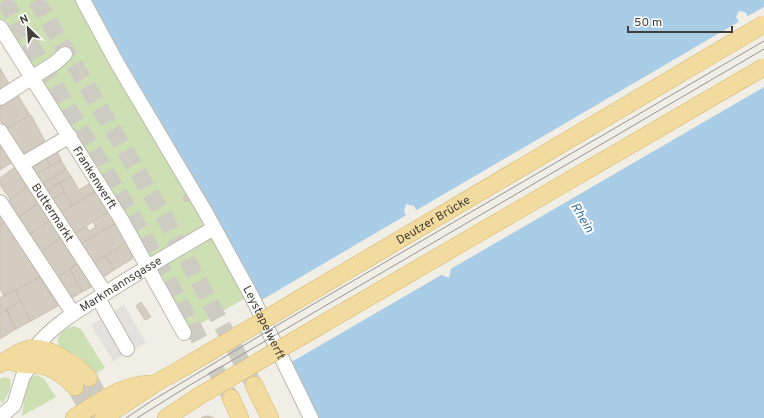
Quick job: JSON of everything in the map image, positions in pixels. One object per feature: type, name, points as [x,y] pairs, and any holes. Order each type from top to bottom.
[{"type":"main road","name":"Deutzer Brücke","points":[[103,418],[156,383],[764,24]]},
{"type":"main road","points":[[166,418],[199,396],[764,67]]},
{"type":"main road","points":[[4,362],[21,366],[37,355],[69,360],[82,383]]},
{"type":"main road","points":[[74,418],[112,394],[132,386],[156,383]]},
{"type":"main road","points":[[254,385],[270,418]]},
{"type":"main road","points":[[231,398],[240,418]]},
{"type":"street","points":[[83,0],[117,63],[214,228]]},
{"type":"street","name":"Frankenwerft","points":[[0,26],[31,77],[70,136],[148,266],[184,333]]},
{"type":"street","points":[[0,98],[54,63],[65,54]]},
{"type":"street","name":"Buttermarkt","points":[[0,131],[22,164],[102,295],[127,349]]},
{"type":"street","points":[[22,164],[70,136]]},
{"type":"street","points":[[0,202],[73,313]]},
{"type":"street","name":"Markmannsgasse","points":[[0,417],[14,405],[21,380],[37,355],[41,340],[73,313],[148,266],[214,228]]},
{"type":"street","name":"Leystapelwerft","points":[[214,228],[251,295],[311,418]]},
{"type":"green space","points":[[0,0],[83,0],[251,295],[184,333],[0,27]]},
{"type":"green space","points":[[74,326],[81,329],[105,368],[95,374],[80,358],[62,349],[59,345],[58,338],[60,334],[66,329]]},
{"type":"green space","points":[[37,375],[44,379],[56,397],[22,416],[26,382],[28,378]]},
{"type":"green space","points":[[5,377],[11,379],[10,390],[2,404],[0,399],[0,379]]},
{"type":"shaded area","points":[[124,305],[146,342],[113,361],[91,325]]},
{"type":"water","name":"Rhein","points":[[90,0],[764,0],[764,43],[745,12],[739,11],[736,17],[764,65],[764,418],[316,418],[226,239]],"holes":[[[406,204],[414,206],[451,269],[449,278],[442,275],[404,211]]]},
{"type":"pier","points":[[764,7],[764,45],[746,17]]},
{"type":"pier","points":[[740,21],[764,61],[764,87],[449,270],[415,211]]},
{"type":"pier","points":[[408,214],[443,274],[288,364],[260,301]]},
{"type":"building","points":[[0,68],[11,87],[0,94]]},
{"type":"building","points":[[16,92],[30,115],[6,129],[0,120],[0,101]]},
{"type":"building","points":[[31,115],[48,147],[24,160],[6,129]]},
{"type":"building","points":[[0,143],[13,162],[0,170]]},
{"type":"building","points":[[56,149],[61,160],[50,166],[45,155]]},
{"type":"building","points":[[45,155],[50,166],[34,175],[27,165]]},
{"type":"building","points":[[61,160],[66,169],[41,185],[34,175]]},
{"type":"building","points":[[15,167],[29,185],[10,199],[0,185],[0,178]]},
{"type":"building","points":[[66,169],[71,176],[45,191],[41,185]]},
{"type":"building","points":[[71,176],[79,190],[92,182],[97,190],[72,206],[60,183]]},
{"type":"building","points":[[60,183],[64,192],[50,200],[45,191]]},
{"type":"building","points":[[29,185],[40,202],[19,217],[8,202]]},
{"type":"building","points":[[97,190],[109,211],[74,234],[61,213]]},
{"type":"building","points":[[64,192],[72,206],[61,213],[53,199]]},
{"type":"building","points":[[187,195],[190,198],[187,201],[184,198]]},
{"type":"building","points":[[39,202],[51,220],[29,235],[19,217]]},
{"type":"building","points":[[109,211],[116,223],[80,244],[74,234],[86,226],[89,231],[96,227],[93,222]]},
{"type":"building","points":[[0,212],[6,222],[0,225]]},
{"type":"building","points":[[51,220],[62,237],[41,252],[29,235]]},
{"type":"building","points":[[6,222],[40,277],[4,296],[0,289],[0,225]]},
{"type":"building","points":[[116,223],[127,242],[92,264],[80,244]]},
{"type":"building","points":[[62,237],[80,262],[56,278],[41,252]]},
{"type":"building","points":[[127,242],[133,253],[132,259],[114,270],[105,256]]},
{"type":"building","points":[[105,256],[114,270],[104,277],[100,276],[92,264]]},
{"type":"building","points":[[80,262],[91,287],[82,292],[70,269]]},
{"type":"building","points":[[70,269],[82,292],[67,301],[56,278]]},
{"type":"building","points":[[40,277],[58,306],[31,321],[15,290]]},
{"type":"building","points":[[15,290],[21,301],[0,314],[0,298]]},
{"type":"building","points":[[21,301],[31,321],[16,329],[6,309]]},
{"type":"building","points":[[141,302],[151,317],[145,320],[136,306]]},
{"type":"building","points":[[7,310],[16,329],[0,339],[0,314]]},
{"type":"building","points":[[209,416],[214,418],[201,418]]},
{"type":"tunnel","points":[[4,0],[142,232],[231,398]]},
{"type":"tunnel","points":[[36,0],[165,218],[254,385]]},
{"type":"tunnel","points":[[89,378],[108,413]]},
{"type":"tunnel","points":[[75,387],[93,418]]},
{"type":"tram line","points":[[126,418],[153,400],[281,323],[764,41]]},
{"type":"tram line","points":[[137,418],[190,385],[764,49]]}]
